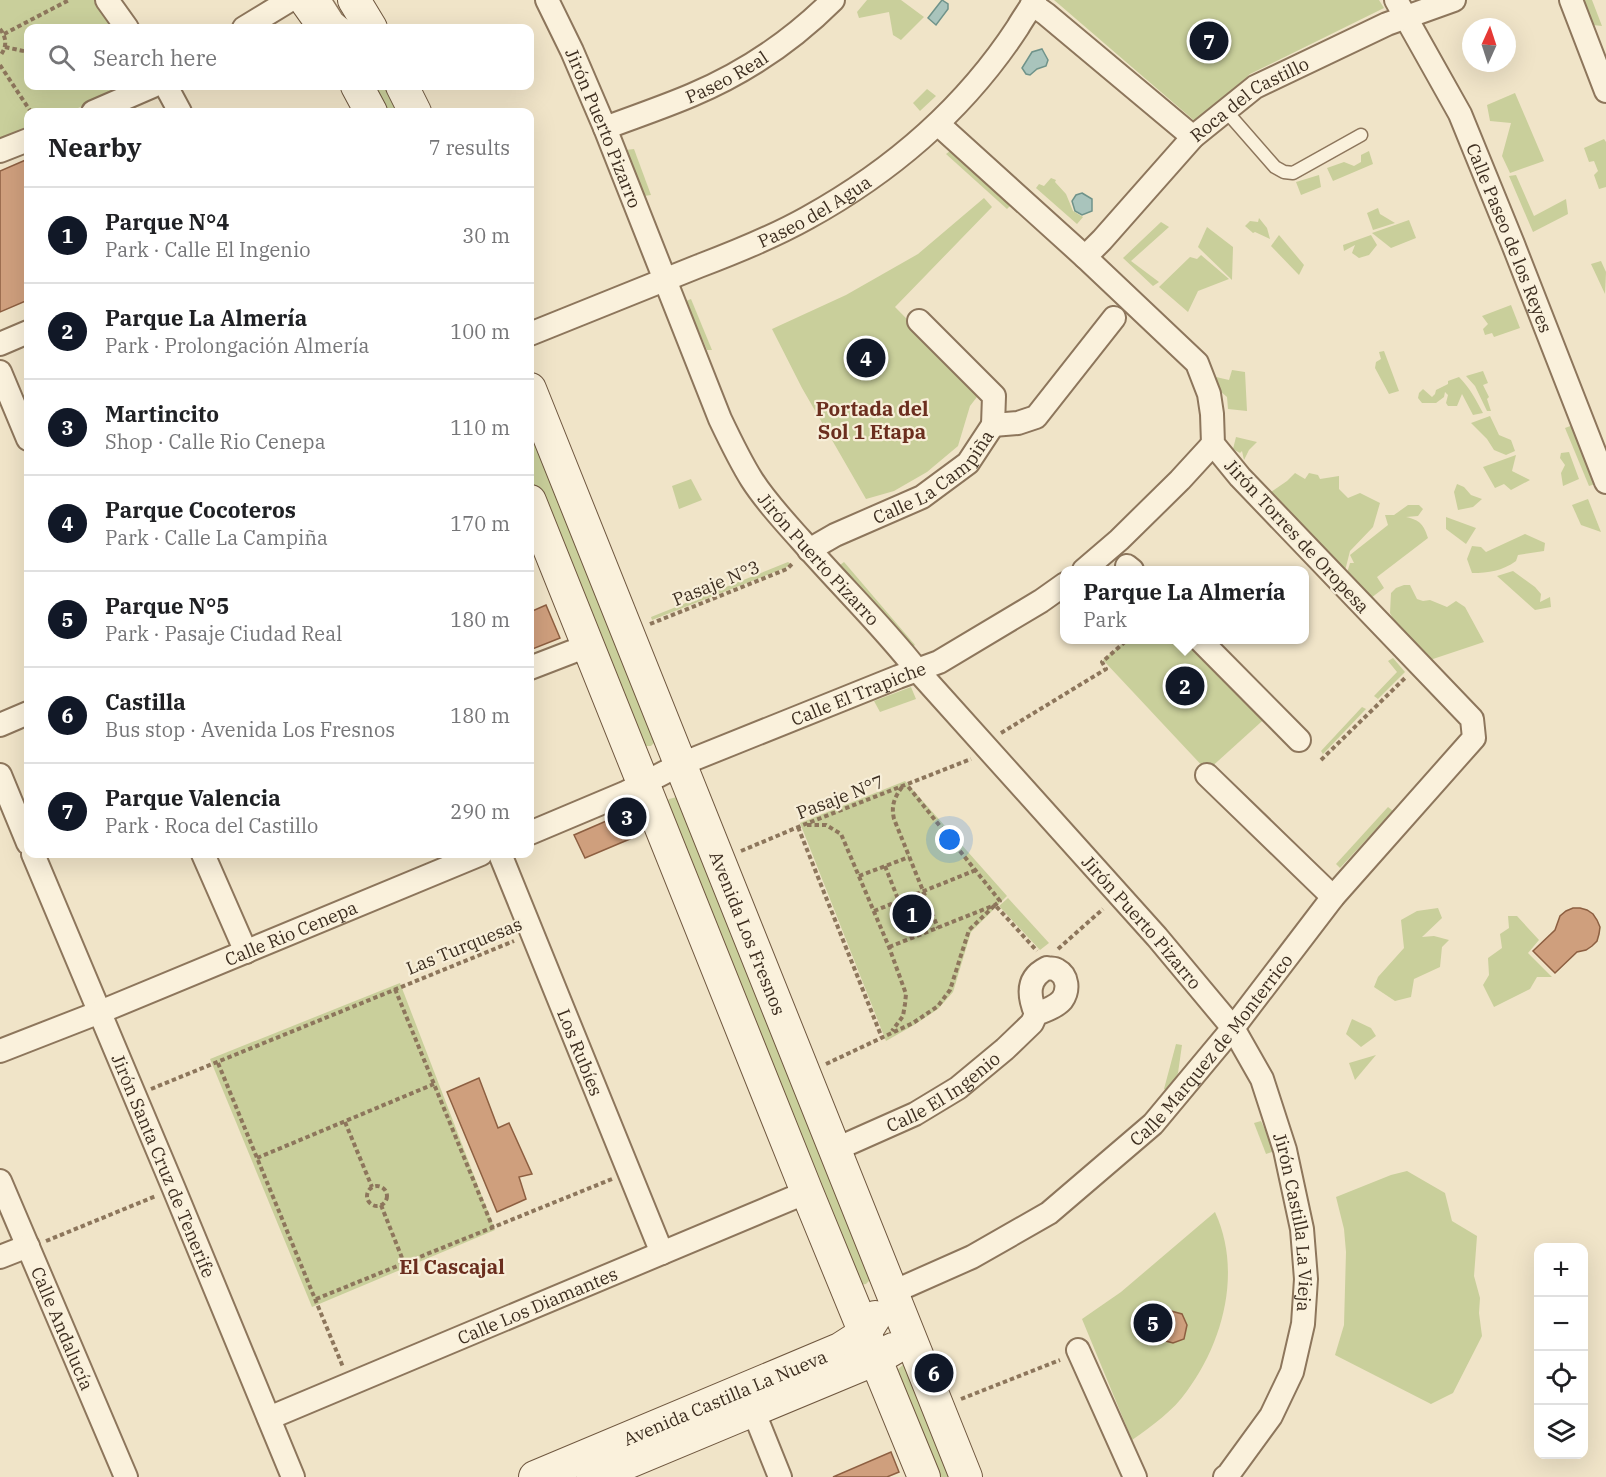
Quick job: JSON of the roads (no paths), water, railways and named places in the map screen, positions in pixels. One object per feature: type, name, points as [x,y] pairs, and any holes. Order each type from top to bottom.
[{"type":"main road","points":[[305,0],[321,24]]},
{"type":"main road","points":[[354,0],[369,24]]},
{"type":"main road","points":[[359,90],[369,108]]},
{"type":"main road","points":[[404,90],[413,108]]},
{"type":"main road","name":"Avenida Los Fresnos","points":[[534,399],[966,1477]]},
{"type":"main road","points":[[534,511],[924,1477]]},
{"type":"main road","points":[[871,1346],[874,1320],[880,1303],[893,1292]]},
{"type":"main road","name":"Avenida Castilla La Nueva","points":[[535,1477],[840,1349],[871,1346],[890,1352],[904,1335],[905,1325]]},
{"type":"main road","name":"Avenida Castilla La Nueva","points":[[593,1477],[753,1410],[871,1346]]},
{"type":"street","points":[[107,0],[124,24]]},
{"type":"street","points":[[251,24],[290,0]]},
{"type":"street","name":"Jirón Puerto Pizarro","points":[[547,0],[605,128],[713,403],[730,441],[753,481],[809,550],[1150,928],[1233,1028]]},
{"type":"street","name":"Paseo Real","points":[[605,128],[692,95],[725,79],[786,41],[814,19],[833,0]]},
{"type":"street","name":"Roca del Castillo","points":[[1085,257],[1193,137],[1255,87],[1400,8],[1425,11],[1454,0]]},
{"type":"street","points":[[1571,0],[1606,91]]},
{"type":"street","points":[[1034,2],[1193,137]]},
{"type":"street","name":"Paseo del Agua","points":[[534,331],[772,236],[842,198],[876,175],[922,139],[938,123],[976,84],[1034,2]]},
{"type":"street","name":"Calle Paseo de los Reyes","points":[[1400,8],[1460,114],[1606,482]]},
{"type":"street","points":[[102,108],[144,90]]},
{"type":"street","points":[[168,90],[178,108]]},
{"type":"street","name":"Jirón Torres de Oropesa","points":[[938,123],[1197,363],[1209,394],[1213,444],[1240,477],[1472,719],[1474,738]]},
{"type":"street","points":[[0,151],[24,142]]},
{"type":"street","name":"Calle La Campiña","points":[[809,550],[835,535],[921,496],[968,463],[993,424],[1018,423],[1036,417],[1114,318]]},
{"type":"street","points":[[919,321],[994,396],[993,424]]},
{"type":"street","points":[[0,344],[24,334]]},
{"type":"street","points":[[0,372],[24,429]]},
{"type":"street","points":[[1089,566],[1119,540],[1213,444]]},
{"type":"street","name":"Calle El Trapiche","points":[[643,784],[679,765],[939,662],[1060,588]]},
{"type":"street","points":[[1205,644],[1299,740]]},
{"type":"street","points":[[534,666],[587,646]]},
{"type":"street","points":[[0,725],[24,715]]},
{"type":"street","name":"Calle Marquez de Monterrico","points":[[893,1292],[972,1257],[1049,1213],[1153,1124],[1233,1028],[1333,897],[1474,738]]},
{"type":"street","points":[[0,775],[24,833]]},
{"type":"street","points":[[1207,775],[1333,897]]},
{"type":"street","points":[[534,831],[643,784]]},
{"type":"street","name":"Jirón Santa Cruz de Tenerife","points":[[35,858],[292,1477]]},
{"type":"street","points":[[205,858],[246,952]]},
{"type":"street","name":"Calle Rio Cenepa","points":[[100,1012],[470,858]]},
{"type":"street","name":"Los Rubíes","points":[[502,858],[662,1253]]},
{"type":"street","points":[[0,1051],[100,1012]]},
{"type":"street","name":"Calle El Ingenio","points":[[834,1150],[915,1114],[958,1088],[1005,1049],[1032,1023],[1036,1014]]},
{"type":"street","name":"Jirón Castilla La Vieja","points":[[1227,1476],[1271,1416],[1292,1372],[1303,1324],[1306,1279],[1302,1229],[1285,1150],[1262,1079],[1233,1028]]},
{"type":"street","name":"Calle Andalucía","points":[[0,1181],[125,1477]]},
{"type":"street","name":"Calle Los Diamantes","points":[[268,1418],[807,1192]]},
{"type":"street","points":[[0,1257],[28,1246]]},
{"type":"street","points":[[1071,1354],[1135,1477]]},
{"type":"street","points":[[753,1410],[780,1477]]},
{"type":"lane","points":[[325,0],[337,19],[343,24]]},
{"type":"lane","points":[[1226,111],[1275,167],[1284,172],[1293,172],[1361,135]]},
{"type":"water","points":[[942,0],[948,4],[948,9],[936,25],[928,18]]},
{"type":"water","points":[[1042,49],[1048,60],[1046,66],[1030,75],[1026,74],[1022,68],[1032,52]]},
{"type":"water","points":[[1082,193],[1092,199],[1092,211],[1082,215],[1075,211],[1072,201],[1076,195]]},
{"type":"place","name":"Parque Valencia","points":[[1209,41]]},
{"type":"place","name":"Parque Cocoteros","points":[[866,358]]},
{"type":"place","name":"Parque La Almería","points":[[1185,686]]},
{"type":"place","name":"Martincito","points":[[627,817]]},
{"type":"place","name":"Parque N°4","points":[[912,914]]},
{"type":"place","name":"Parque N°5","points":[[1153,1323]]},
{"type":"place","name":"Castilla","points":[[934,1373]]},
{"type":"district","name":"Portada del Sol 1 Etapa","points":[[872,420]]},
{"type":"district","name":"El Cascajal","points":[[452,1266]]}]
